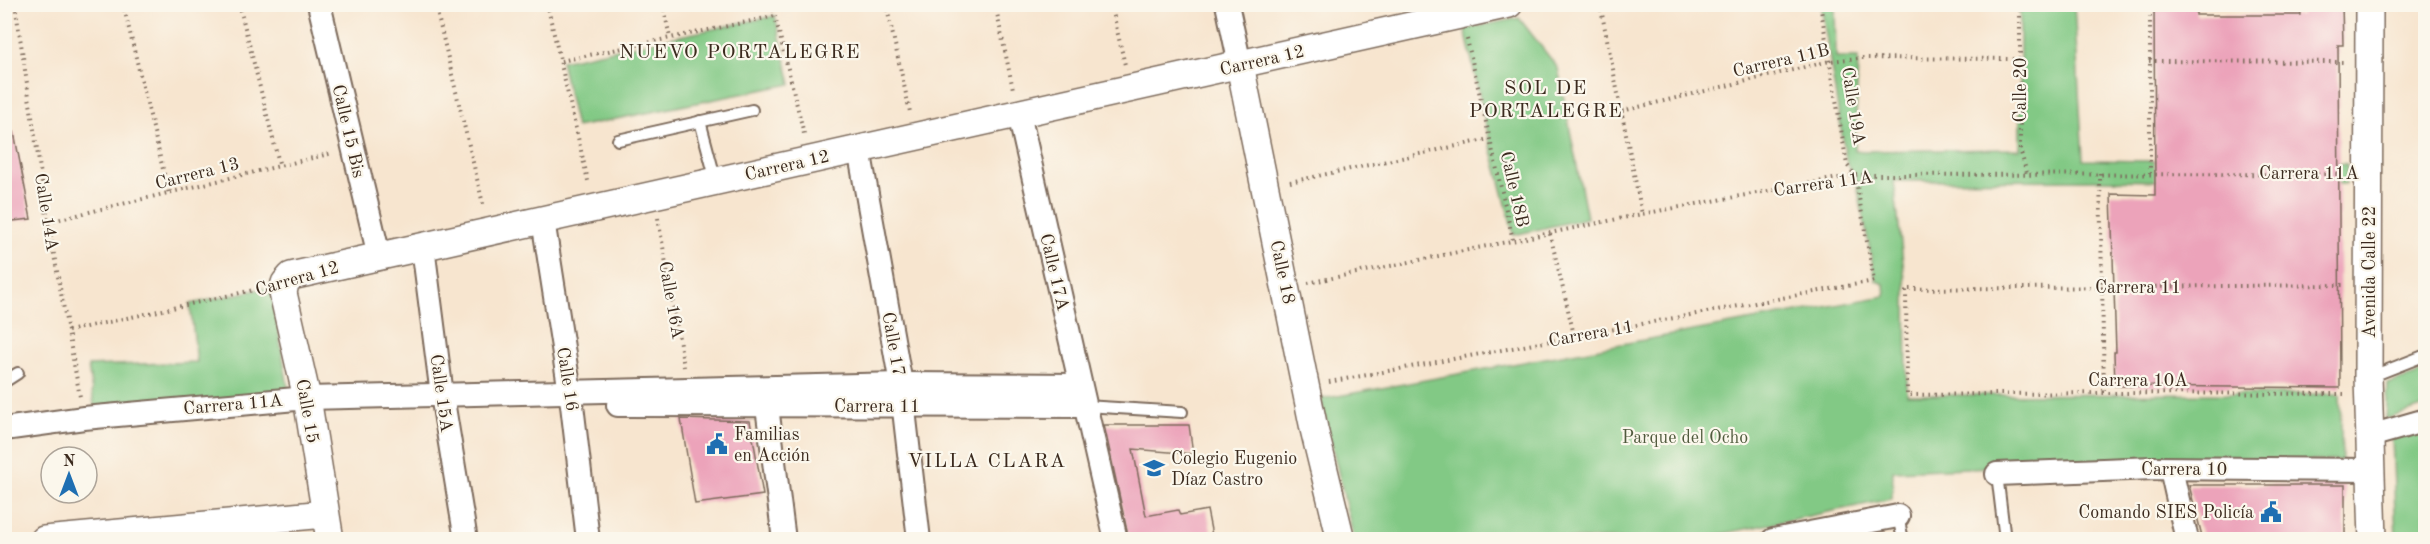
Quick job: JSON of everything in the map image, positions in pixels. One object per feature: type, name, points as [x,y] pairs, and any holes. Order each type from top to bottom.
[{"type":"street","name":"Calle 15 Bis","points":[[319,4],[379,256]]},
{"type":"street","name":"Calle 18","points":[[1227,4],[1287,287],[1314,429],[1341,540]]},
{"type":"street","name":"Carrera 12","points":[[285,283],[291,276],[1509,4]]},
{"type":"street","name":"Avenida Calle 22","points":[[2369,4],[2369,386],[2373,540]]},
{"type":"street","name":"Calle 17A","points":[[1019,114],[1116,540]]},
{"type":"street","name":"Calle 17","points":[[859,149],[902,395],[919,540]]},
{"type":"street","name":"Calle 16","points":[[543,220],[571,399],[588,540]]},
{"type":"street","name":"Calle 15A","points":[[423,247],[442,395],[466,540]]},
{"type":"street","name":"Calle 15","points":[[285,283],[283,293],[307,398],[327,527]]},
{"type":"street","name":"Carrera 11A","points":[[4,429],[84,418],[307,398],[442,395],[571,399]]},
{"type":"street","name":"Carrera 11","points":[[571,399],[902,395],[1083,396]]},
{"type":"street","points":[[765,396],[784,540]]},
{"type":"street","points":[[2370,436],[2426,420]]},
{"type":"street","name":"Carrera 10","points":[[1998,474],[2154,468],[2370,470]]},
{"type":"street","points":[[2171,469],[2187,540]]},
{"type":"street","points":[[1773,540],[1898,516]]},
{"type":"street","points":[[44,540],[327,527]]},
{"type":"lane","points":[[618,140],[752,110]]},
{"type":"lane","points":[[700,121],[716,181]]},
{"type":"lane","points":[[2369,386],[2426,355]]},
{"type":"lane","points":[[4,382],[18,373]]},
{"type":"lane","name":"Carrera 11","points":[[1083,396],[1182,412]]},
{"type":"lane","points":[[1998,474],[2005,540]]},
{"type":"lane","points":[[1898,516],[1903,540]]},
{"type":"path","name":"Calle 14A","points":[[15,4],[48,222],[84,418]]},
{"type":"path","points":[[123,4],[169,194]]},
{"type":"path","points":[[239,4],[280,167]]},
{"type":"path","points":[[435,4],[489,232]]},
{"type":"path","points":[[547,4],[593,208]]},
{"type":"path","points":[[663,4],[670,38]]},
{"type":"path","points":[[772,4],[811,160]]},
{"type":"path","points":[[886,4],[916,137]]},
{"type":"path","points":[[994,4],[1019,114]]},
{"type":"path","points":[[1111,4],[1130,89]]},
{"type":"path","points":[[1600,4],[1642,214]]},
{"type":"path","name":"Calle 19A","points":[[1820,4],[1847,165],[1855,175],[1874,281]]},
{"type":"path","name":"Calle 20","points":[[2020,4],[2020,149],[2027,174]]},
{"type":"path","points":[[2150,4],[2150,173]]},
{"type":"path","name":"Calle 18B","points":[[1462,15],[1513,240]]},
{"type":"path","points":[[561,61],[775,16]]},
{"type":"path","name":"Carrera 11B","points":[[1622,111],[1830,62],[1858,58],[2020,59]]},
{"type":"path","points":[[2149,61],[2368,63]]},
{"type":"path","points":[[1266,187],[1489,138]]},
{"type":"path","name":"Carrera 13","points":[[48,222],[352,148]]},
{"type":"path","points":[[2100,173],[2104,393]]},
{"type":"path","name":"Carrera 11A","points":[[1287,287],[1642,214],[1855,175],[2370,173]]},
{"type":"path","name":"Calle 16A","points":[[654,195],[688,397]]},
{"type":"path","name":"Calle 18B","points":[[1550,234],[1574,335]]},
{"type":"path","name":"Carrera 11","points":[[1307,386],[1874,281]]},
{"type":"path","name":"Carrera 12","points":[[68,331],[285,283]]},
{"type":"path","name":"Carrera 11","points":[[1907,395],[1906,289],[2369,285]]},
{"type":"path","name":"Carrera 10A","points":[[1907,395],[2104,393],[2369,386]]},
{"type":"green space","name":"Parque del Ocho","points":[[2074,4],[2083,160],[2347,164],[2346,184],[2100,180],[1894,181],[1906,289],[1907,395],[2340,394],[2342,461],[2172,460],[1893,471],[1892,499],[1697,539],[1354,539],[1321,399],[1885,296],[1884,284],[1876,281],[1855,175],[1847,165],[1821,5],[1835,5],[1836,58],[1858,58],[1855,151],[2020,149],[2020,5]]},
{"type":"green space","points":[[775,16],[791,84],[576,127],[561,61]]},
{"type":"green space","points":[[1519,18],[1558,68],[1587,218],[1514,235],[1489,139],[1465,29]]},
{"type":"green space","points":[[271,287],[290,399],[96,417],[88,366],[197,362],[190,304]]},
{"type":"green space","points":[[2425,372],[2425,406],[2386,419],[2388,384]]},
{"type":"green space","points":[[2425,426],[2425,539],[2396,539],[2392,436]]},
{"type":"building","points":[[2154,4],[2196,4],[2196,15],[2301,15],[2300,4],[2342,4],[2343,45],[2338,45],[2340,388],[2115,386],[2111,194],[2155,195]]},
{"type":"building","points":[[14,132],[31,219],[4,222],[4,133]]},
{"type":"building","points":[[681,419],[750,421],[763,495],[695,504]]},
{"type":"building","points":[[1104,425],[1189,425],[1193,454],[1133,449],[1146,516],[1178,510],[1180,515],[1207,510],[1213,540],[1129,540]]},
{"type":"building","name":"Comando SIES Policía","points":[[2189,485],[2345,485],[2345,540],[2203,540]]},
{"type":"place","name":"Familias en Acción","points":[[717,444]]},
{"type":"place","name":"Colegio Eugenio Díaz Castro","points":[[1154,468]]},
{"type":"place","name":"Comando SIES Policía","points":[[2271,512]]},
{"type":"district","name":"NUEVO PORTALEGRE","points":[[740,51]]},
{"type":"district","name":"SOL DE PORTALEGRE","points":[[1546,98]]},
{"type":"district","name":"VILLA CLARA","points":[[987,460]]}]
